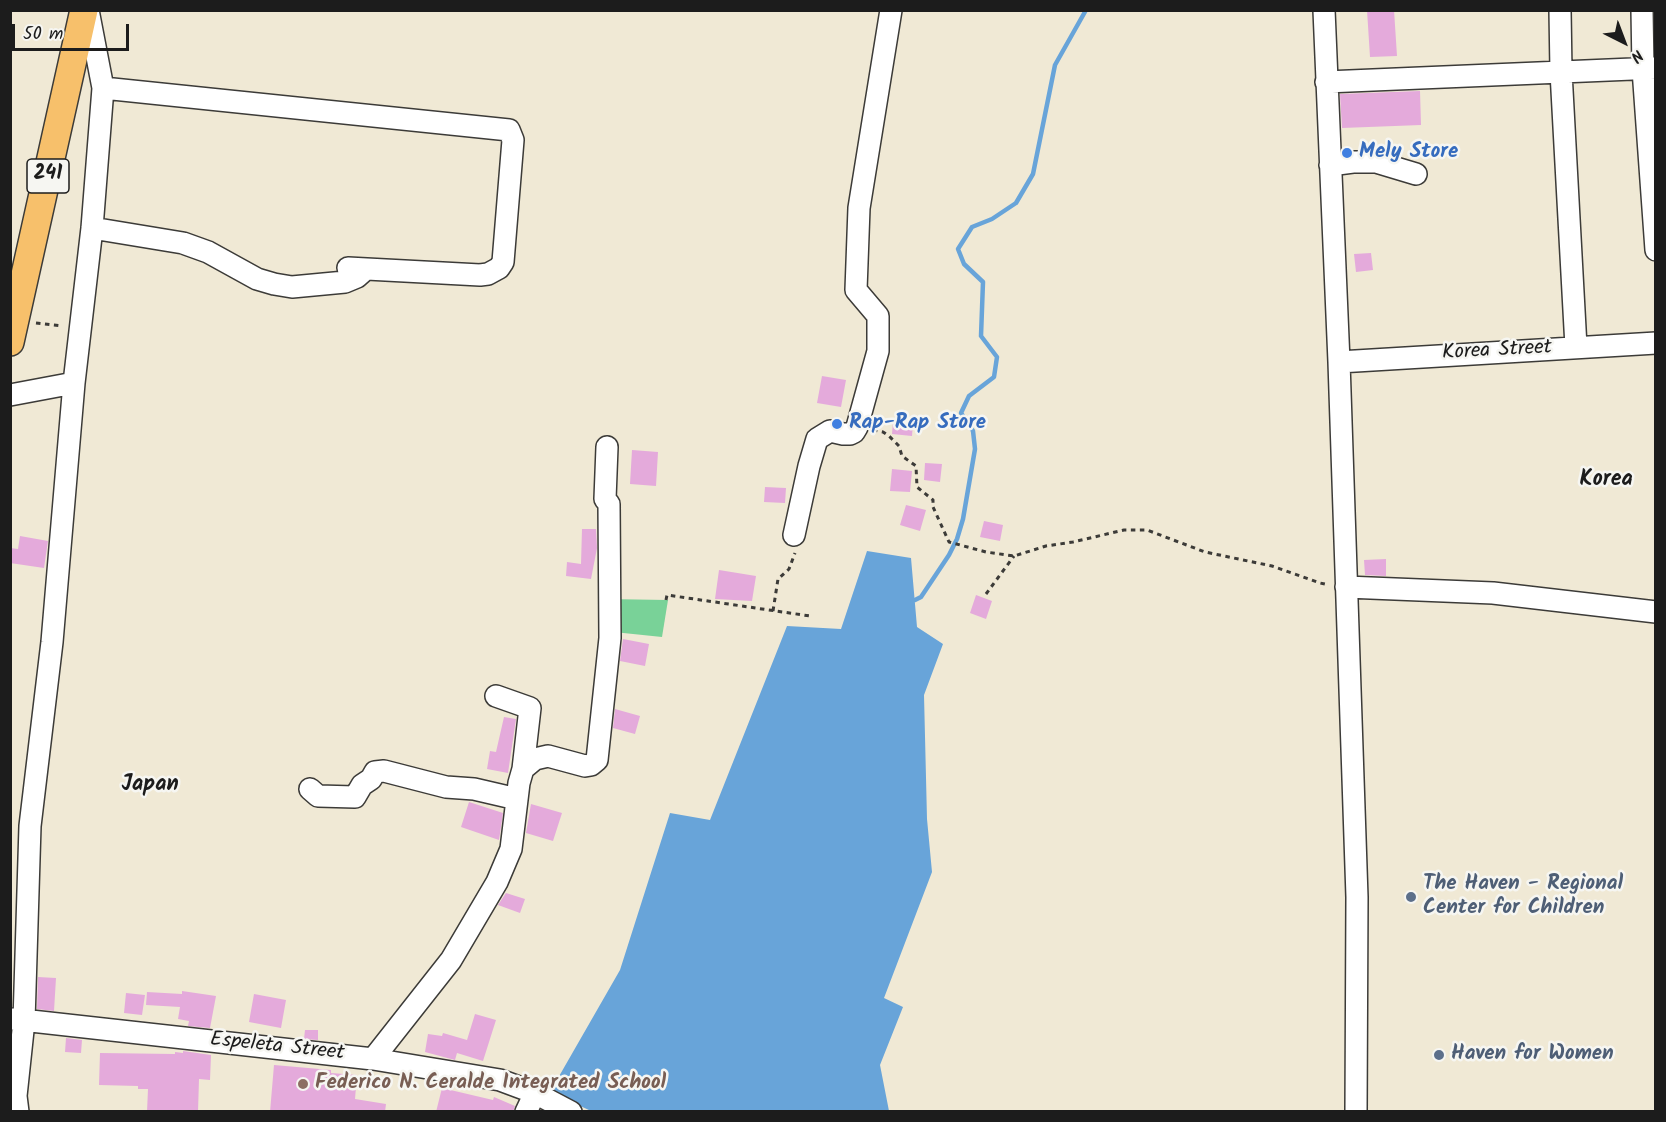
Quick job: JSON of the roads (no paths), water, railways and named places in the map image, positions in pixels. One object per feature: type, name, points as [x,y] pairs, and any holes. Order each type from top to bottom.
[{"type":"main road","name":"241","points":[[13,331],[86,10]]},
{"type":"street","points":[[18,1112],[16,1096],[17,1020],[30,826],[52,642],[74,384],[92,228],[103,88],[86,10]]},
{"type":"street","points":[[794,535],[817,439],[830,431],[850,434],[857,427],[878,351],[878,316],[856,290],[859,208],[891,10]]},
{"type":"street","points":[[1324,10],[1339,362],[1357,897],[1356,1112]]},
{"type":"street","points":[[1560,10],[1561,72],[1576,347]]},
{"type":"street","points":[[1642,10],[1649,69],[1656,250]]},
{"type":"street","points":[[1326,82],[1649,69]]},
{"type":"street","points":[[92,228],[183,243],[208,252],[257,279],[292,287],[345,282],[357,277],[357,269],[488,274],[499,268],[503,262],[513,140],[509,130],[103,88]]},
{"type":"street","points":[[1330,165],[1376,162],[1416,174]]},
{"type":"street","name":"Korea Street","points":[[1339,362],[1656,343]]},
{"type":"street","points":[[10,395],[74,384]]},
{"type":"street","points":[[523,770],[535,759],[548,756],[585,766],[597,760],[610,638],[609,504],[605,499],[607,447]]},
{"type":"street","points":[[1346,587],[1493,593],[1656,612]]},
{"type":"street","points":[[373,1059],[452,960],[497,882],[511,849],[530,708],[496,696]]},
{"type":"street","points":[[310,789],[318,796],[355,797],[362,785],[371,779],[375,772],[384,771],[446,787],[474,789],[517,799]]},
{"type":"street","name":"Espeleta Street","points":[[17,1020],[373,1059],[500,1080],[531,1102],[571,1112]]},
{"type":"water","points":[[867,551],[911,558],[917,627],[943,644],[924,695],[927,819],[932,872],[884,998],[903,1007],[880,1065],[889,1111],[591,1111],[550,1092],[620,970],[670,813],[710,820],[787,626],[841,629]]},
{"type":"waterway","points":[[915,600],[921,597],[957,539],[963,519],[975,449],[973,431],[961,413],[969,396],[994,377],[997,357],[981,336],[983,282],[964,264],[958,249],[972,227],[992,219],[1016,203],[1033,174],[1055,65],[1086,10]]},
{"type":"place","name":"Mely Store","points":[[1347,153]]},
{"type":"place","name":"Rap-Rap Store","points":[[837,424]]},
{"type":"place","name":"The Haven - Regional Center for Children","points":[[1411,897]]},
{"type":"place","name":"Haven for Women","points":[[1439,1055]]},
{"type":"place","name":"Federico N. Ceralde Integrated School","points":[[303,1084]]},
{"type":"district","name":"Korea","points":[[1606,481]]},
{"type":"district","name":"Japan","points":[[150,786]]}]
